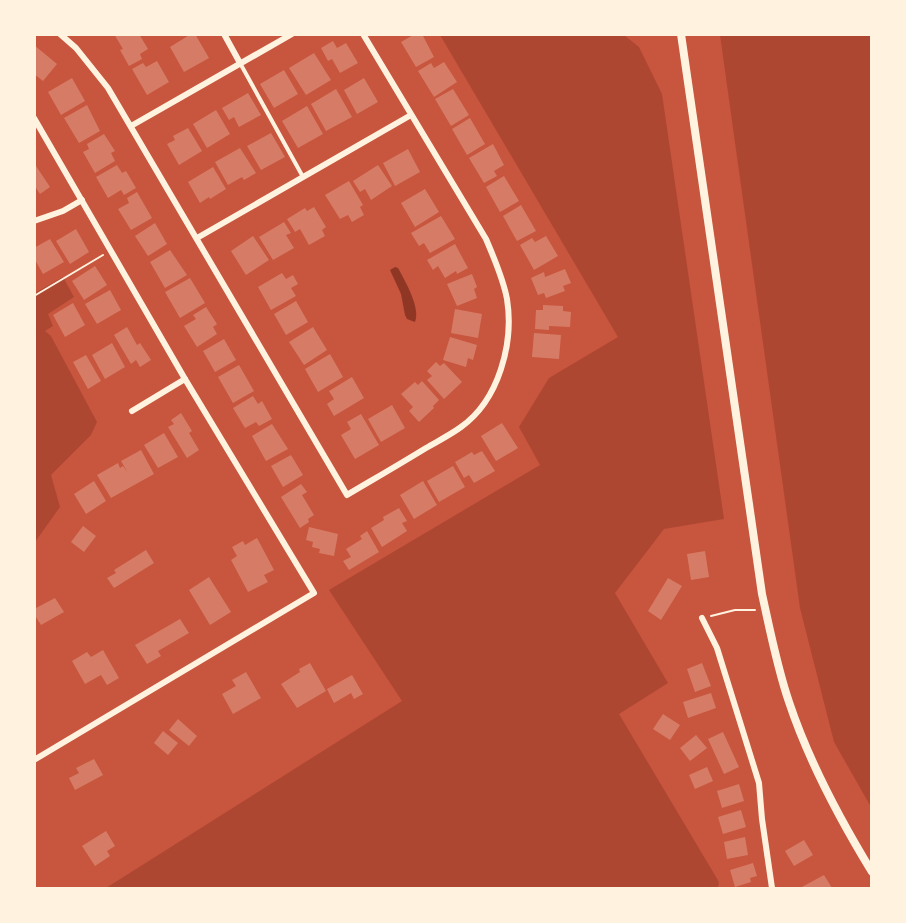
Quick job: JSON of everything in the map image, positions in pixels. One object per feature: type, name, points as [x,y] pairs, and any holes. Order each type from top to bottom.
[{"type":"street","points":[[60,34],[76,48],[108,88],[347,495],[463,426],[488,397],[497,379],[504,356],[508,329],[507,300],[495,259],[486,239],[363,34]]},
{"type":"street","points":[[224,34],[240,63]]},
{"type":"street","points":[[131,126],[292,34]]},
{"type":"street","points":[[681,34],[760,582],[770,633],[789,703],[806,748],[834,807],[872,872]]},
{"type":"street","points":[[196,238],[411,115]]},
{"type":"street","points":[[34,118],[185,379],[314,593],[34,760]]},
{"type":"street","points":[[34,221],[63,211],[82,200]]},
{"type":"street","points":[[132,411],[185,379]]},
{"type":"street","points":[[702,618],[717,648],[740,725],[755,765],[762,799],[762,819],[772,888]]},
{"type":"lane","points":[[240,63],[303,177]]},
{"type":"path","points":[[34,296],[111,251]]},
{"type":"path","points":[[702,618],[735,610],[746,610]]},
{"type":"shaded area","points":[[440,35],[624,35],[639,47],[662,94],[724,519],[664,529],[615,593],[668,683],[619,714],[719,882],[718,888],[106,888],[402,701],[329,590],[540,465],[519,427],[549,378],[618,337]]},
{"type":"shaded area","points":[[720,35],[871,35],[871,807],[834,742],[800,608]]},
{"type":"shaded area","points":[[398,268],[411,295],[416,309],[415,322],[407,319],[405,315],[401,294],[390,270]]},
{"type":"shaded area","points":[[63,277],[74,297],[48,314],[53,326],[45,331],[51,336],[97,422],[91,435],[51,475],[60,507],[35,542],[35,293]]},
{"type":"building","points":[[114,34],[139,34],[148,49],[140,54],[142,59],[129,66]]},
{"type":"building","points":[[191,34],[195,34],[209,58],[184,72],[170,47]]},
{"type":"building","points":[[415,34],[422,34],[434,57],[416,67],[401,42]]},
{"type":"building","points":[[333,41],[337,48],[346,43],[358,63],[340,73],[332,59],[328,61],[321,48]]},
{"type":"building","points":[[34,45],[57,64],[43,81],[34,74]]},
{"type":"building","points":[[314,53],[331,80],[306,95],[289,68]]},
{"type":"building","points":[[157,61],[169,82],[147,95],[132,69],[143,63],[146,67]]},
{"type":"building","points":[[444,62],[457,82],[434,97],[418,71],[431,63],[434,68]]},
{"type":"building","points":[[284,70],[298,94],[274,108],[260,84]]},
{"type":"building","points":[[72,78],[85,101],[61,115],[48,92]]},
{"type":"building","points":[[364,78],[378,102],[357,114],[344,90]]},
{"type":"building","points":[[336,89],[352,117],[326,131],[311,104]]},
{"type":"building","points":[[453,89],[469,115],[451,126],[435,99]]},
{"type":"building","points":[[248,93],[261,115],[239,127],[234,117],[229,120],[222,108]]},
{"type":"building","points":[[87,105],[100,131],[79,143],[64,118]]},
{"type":"building","points":[[307,106],[323,134],[298,148],[282,121]]},
{"type":"building","points":[[216,110],[230,134],[207,148],[193,124]]},
{"type":"building","points":[[470,118],[485,144],[467,155],[452,129]]},
{"type":"building","points":[[188,128],[202,151],[179,165],[167,144],[175,140],[173,136]]},
{"type":"building","points":[[271,133],[285,157],[261,170],[247,146]]},
{"type":"building","points":[[104,134],[115,151],[111,153],[115,161],[95,173],[83,152],[89,149],[87,144]]},
{"type":"building","points":[[493,144],[504,165],[494,171],[497,176],[484,183],[469,158]]},
{"type":"building","points":[[240,148],[256,173],[244,180],[242,177],[228,185],[215,162]]},
{"type":"building","points":[[408,149],[420,172],[395,186],[383,163]]},
{"type":"building","points":[[34,163],[50,187],[40,194],[36,188],[34,189]]},
{"type":"building","points":[[117,165],[122,173],[126,171],[136,188],[124,195],[121,190],[108,198],[96,177]]},
{"type":"building","points":[[378,165],[392,186],[371,200],[365,189],[360,192],[353,181]]},
{"type":"building","points":[[213,167],[226,189],[200,203],[188,182]]},
{"type":"building","points":[[504,176],[519,201],[500,212],[486,187]]},
{"type":"building","points":[[349,181],[363,205],[360,207],[364,215],[352,222],[348,215],[340,219],[325,195]]},
{"type":"building","points":[[425,189],[439,212],[415,227],[401,203]]},
{"type":"building","points":[[137,192],[152,218],[131,230],[118,209],[129,203],[127,198]]},
{"type":"building","points":[[521,205],[536,231],[517,241],[503,216]]},
{"type":"building","points":[[314,207],[326,227],[322,230],[325,236],[309,245],[300,229],[295,232],[287,219],[305,208],[307,211]]},
{"type":"building","points":[[441,216],[455,239],[430,253],[424,243],[419,246],[411,233]]},
{"type":"building","points":[[284,222],[291,233],[286,235],[294,248],[273,260],[259,237]]},
{"type":"building","points":[[155,223],[167,244],[148,256],[135,236]]},
{"type":"building","points":[[76,229],[89,252],[70,264],[56,241]]},
{"type":"building","points":[[253,236],[269,260],[246,275],[231,251]]},
{"type":"building","points":[[546,236],[558,256],[534,270],[520,245],[532,238],[535,242]]},
{"type":"building","points":[[50,239],[64,262],[43,274],[34,258],[34,248]]},
{"type":"building","points":[[455,244],[468,268],[457,274],[456,271],[445,278],[438,266],[433,270],[427,260]]},
{"type":"building","points":[[170,250],[187,275],[165,288],[150,262]]},
{"type":"building","points":[[95,266],[107,285],[84,300],[72,281]]},
{"type":"building","points":[[565,269],[571,283],[563,286],[565,291],[546,298],[544,293],[538,295],[531,278],[544,272],[545,277]]},
{"type":"building","points":[[282,273],[286,279],[293,275],[298,284],[291,288],[296,296],[271,310],[258,287]]},
{"type":"building","points":[[472,274],[477,287],[474,289],[477,298],[457,306],[447,284]]},
{"type":"building","points":[[190,278],[205,303],[180,318],[165,292]]},
{"type":"building","points":[[110,290],[121,310],[97,324],[85,304]]},
{"type":"building","points":[[296,301],[308,322],[286,335],[274,314]]},
{"type":"building","points":[[73,303],[85,325],[65,337],[53,315]]},
{"type":"building","points":[[543,305],[563,306],[563,311],[571,312],[570,327],[549,326],[549,330],[535,329],[536,310],[543,310]]},
{"type":"building","points":[[206,307],[217,324],[213,327],[217,334],[197,347],[184,326],[196,319],[193,315]]},
{"type":"building","points":[[455,309],[482,314],[478,338],[451,333]]},
{"type":"building","points":[[127,327],[137,345],[140,343],[151,360],[140,367],[136,360],[131,364],[114,335]]},
{"type":"building","points":[[313,327],[327,350],[304,365],[289,342]]},
{"type":"building","points":[[534,333],[561,335],[559,359],[532,357]]},
{"type":"building","points":[[450,337],[477,345],[473,360],[468,358],[466,367],[443,360]]},
{"type":"building","points":[[224,339],[236,360],[215,372],[203,351]]},
{"type":"building","points":[[112,343],[125,367],[105,379],[92,355]]},
{"type":"building","points":[[330,354],[343,377],[318,392],[305,369]]},
{"type":"building","points":[[86,355],[101,381],[88,389],[73,362]]},
{"type":"building","points":[[436,362],[440,366],[444,363],[462,382],[444,399],[427,380],[432,376],[427,371]]},
{"type":"building","points":[[239,365],[254,391],[233,403],[218,377]]},
{"type":"building","points":[[352,377],[364,398],[334,416],[327,404],[334,399],[329,391]]},
{"type":"building","points":[[422,381],[439,400],[419,422],[409,411],[413,407],[401,394],[415,382],[418,385]]},
{"type":"building","points":[[253,396],[258,404],[262,401],[272,419],[259,426],[256,422],[245,428],[233,408]]},
{"type":"building","points":[[392,405],[405,428],[381,442],[368,419]]},
{"type":"building","points":[[181,413],[192,431],[189,433],[199,450],[187,458],[168,427],[174,424],[171,420]]},
{"type":"building","points":[[361,414],[379,445],[355,459],[341,435],[351,429],[347,422]]},
{"type":"building","points":[[502,423],[518,448],[496,461],[481,436]]},
{"type":"building","points":[[272,424],[288,449],[266,461],[252,436]]},
{"type":"building","points":[[164,433],[178,457],[158,468],[144,445]]},
{"type":"building","points":[[141,450],[154,474],[111,498],[97,475],[118,463],[120,468],[123,466],[128,473],[121,461]]},
{"type":"building","points":[[482,451],[495,471],[474,483],[469,475],[464,478],[455,462],[472,452],[474,455]]},
{"type":"building","points":[[291,455],[303,475],[283,487],[271,466]]},
{"type":"building","points":[[453,466],[465,487],[439,502],[427,481]]},
{"type":"building","points":[[94,481],[106,501],[86,514],[74,494]]},
{"type":"building","points":[[423,481],[437,505],[414,519],[400,495]]},
{"type":"building","points":[[301,484],[307,492],[302,495],[314,515],[300,528],[281,497]]},
{"type":"building","points":[[399,508],[407,521],[402,523],[407,531],[382,547],[371,528],[384,520],[383,517]]},
{"type":"building","points":[[83,526],[96,536],[84,552],[71,542]]},
{"type":"building","points":[[309,527],[338,534],[334,556],[319,553],[320,549],[312,547],[313,542],[306,540]]},
{"type":"building","points":[[367,531],[379,552],[349,570],[343,561],[351,557],[346,549],[362,539],[360,536]]},
{"type":"building","points":[[257,538],[274,570],[264,575],[268,582],[248,592],[231,560],[237,556],[232,547],[243,541],[245,545]]},
{"type":"building","points":[[146,550],[154,563],[114,588],[107,578],[116,573],[114,570]]},
{"type":"building","points":[[705,551],[709,577],[691,580],[687,554]]},
{"type":"building","points":[[209,577],[231,612],[210,625],[189,590]]},
{"type":"building","points":[[668,578],[682,586],[661,620],[648,611]]},
{"type":"building","points":[[55,598],[64,612],[41,625],[34,614],[34,609]]},
{"type":"building","points":[[180,619],[189,633],[158,651],[161,656],[147,664],[135,645]]},
{"type":"building","points":[[103,650],[119,678],[107,685],[101,675],[85,684],[72,661],[87,652],[91,657]]},
{"type":"building","points":[[310,663],[326,691],[297,708],[281,684]]},
{"type":"building","points":[[702,663],[711,686],[695,692],[687,669]]},
{"type":"building","points":[[246,672],[261,698],[233,714],[222,694],[236,686],[232,680]]},
{"type":"building","points":[[352,675],[363,694],[354,699],[351,693],[334,703],[327,689]]},
{"type":"building","points":[[711,693],[716,708],[688,718],[683,702]]},
{"type":"building","points":[[663,714],[680,725],[670,740],[653,729]]},
{"type":"building","points":[[178,719],[197,736],[189,746],[169,730]]},
{"type":"building","points":[[163,731],[178,743],[168,755],[154,743]]},
{"type":"building","points":[[723,732],[739,767],[724,774],[708,739]]},
{"type":"building","points":[[696,735],[707,748],[690,761],[680,748]]},
{"type":"building","points":[[94,759],[103,775],[75,790],[69,778],[79,773],[76,768]]},
{"type":"building","points":[[707,767],[713,781],[695,789],[689,775]]},
{"type":"building","points":[[739,784],[744,801],[722,808],[717,791]]},
{"type":"building","points":[[741,810],[746,827],[723,834],[718,817]]},
{"type":"building","points":[[106,831],[115,846],[107,851],[110,856],[95,866],[82,846]]},
{"type":"building","points":[[745,837],[748,855],[727,859],[724,842]]},
{"type":"building","points":[[804,840],[813,855],[794,866],[785,851]]},
{"type":"building","points":[[753,863],[757,876],[750,878],[751,882],[735,887],[730,870]]},
{"type":"building","points":[[824,875],[832,888],[800,888]]}]
